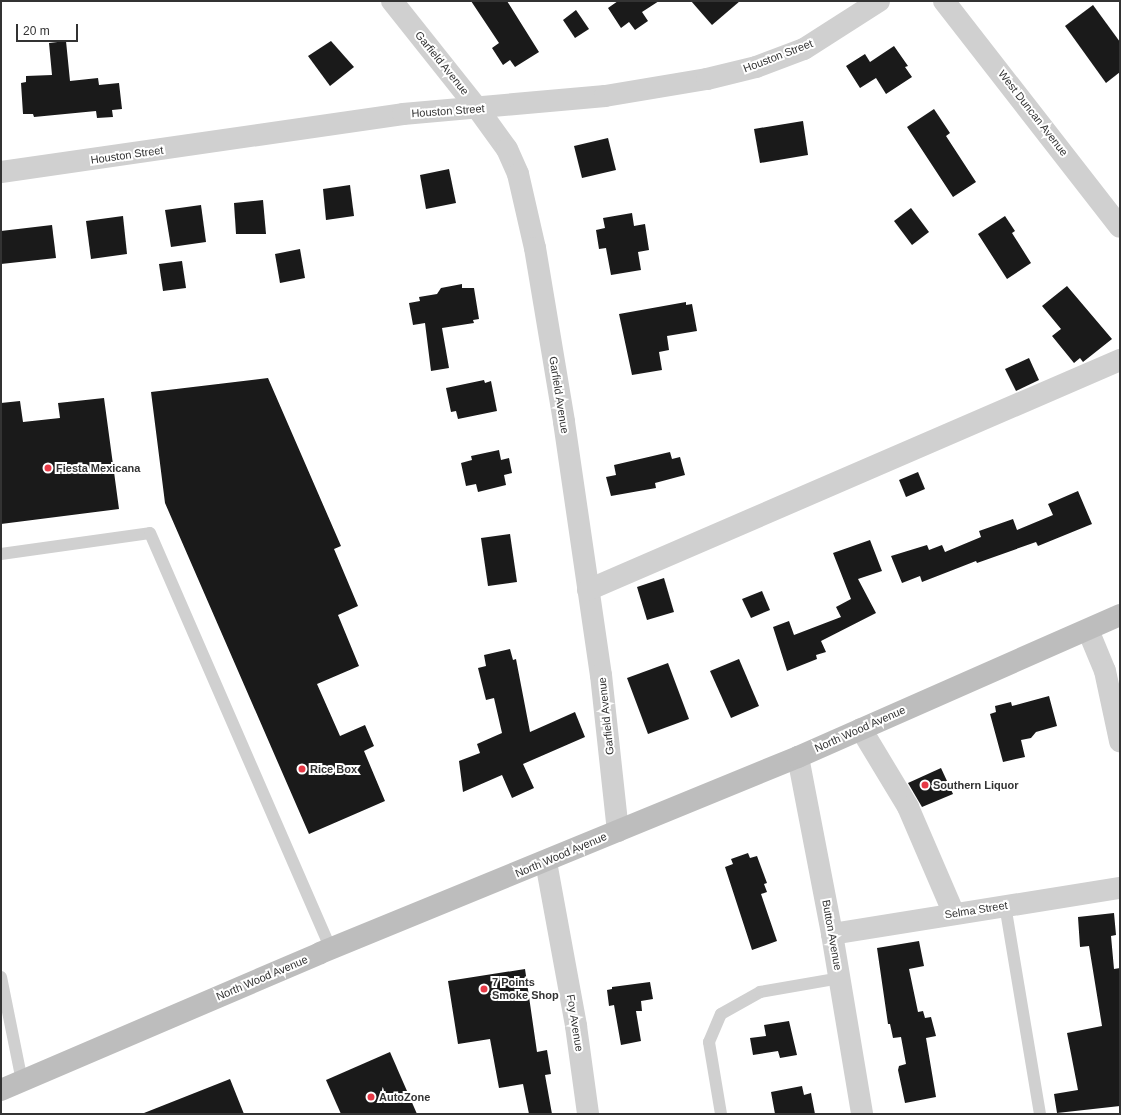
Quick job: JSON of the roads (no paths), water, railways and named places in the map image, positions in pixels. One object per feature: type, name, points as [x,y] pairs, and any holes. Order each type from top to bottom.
[{"type":"main road","name":"North Wood Avenue","points":[[1,1090],[331,949],[546,862],[798,757],[1120,615]]},
{"type":"street","name":"Garfield Avenue","points":[[392,1],[478,109],[507,149],[518,174],[535,248],[601,675],[618,831]]},
{"type":"street","name":"Houston Street","points":[[1,172],[403,114],[478,109],[606,96],[707,79],[756,67],[804,49],[826,37],[879,1]]},
{"type":"street","name":"West Duncan Avenue","points":[[944,1],[1120,227]]},
{"type":"street","points":[[588,590],[1120,360]]},
{"type":"street","points":[[1088,630],[1105,671],[1120,741]]},
{"type":"street","points":[[861,729],[908,807],[954,914]]},
{"type":"street","name":"Button Avenue","points":[[798,757],[840,978],[862,1114]]},
{"type":"street","name":"Foy Avenue","points":[[546,862],[576,1026],[588,1114]]},
{"type":"street","name":"Selma Street","points":[[832,934],[1005,905],[1120,888]]},
{"type":"lane","points":[[1,554],[150,533],[331,949]]},
{"type":"lane","points":[[1005,905],[1040,1114]]},
{"type":"lane","points":[[1,977],[22,1081]]},
{"type":"lane","points":[[721,1114],[709,1042],[721,1014],[760,992],[840,978]]},
{"type":"place","name":"Fiesta Mexicana","points":[[48,468]]},
{"type":"place","name":"Rice Box","points":[[302,769]]},
{"type":"place","name":"Southern Liquor","points":[[925,785]]},
{"type":"place","name":"7 Points Smoke Shop","points":[[484,989]]},
{"type":"place","name":"AutoZone","points":[[371,1097]]}]
